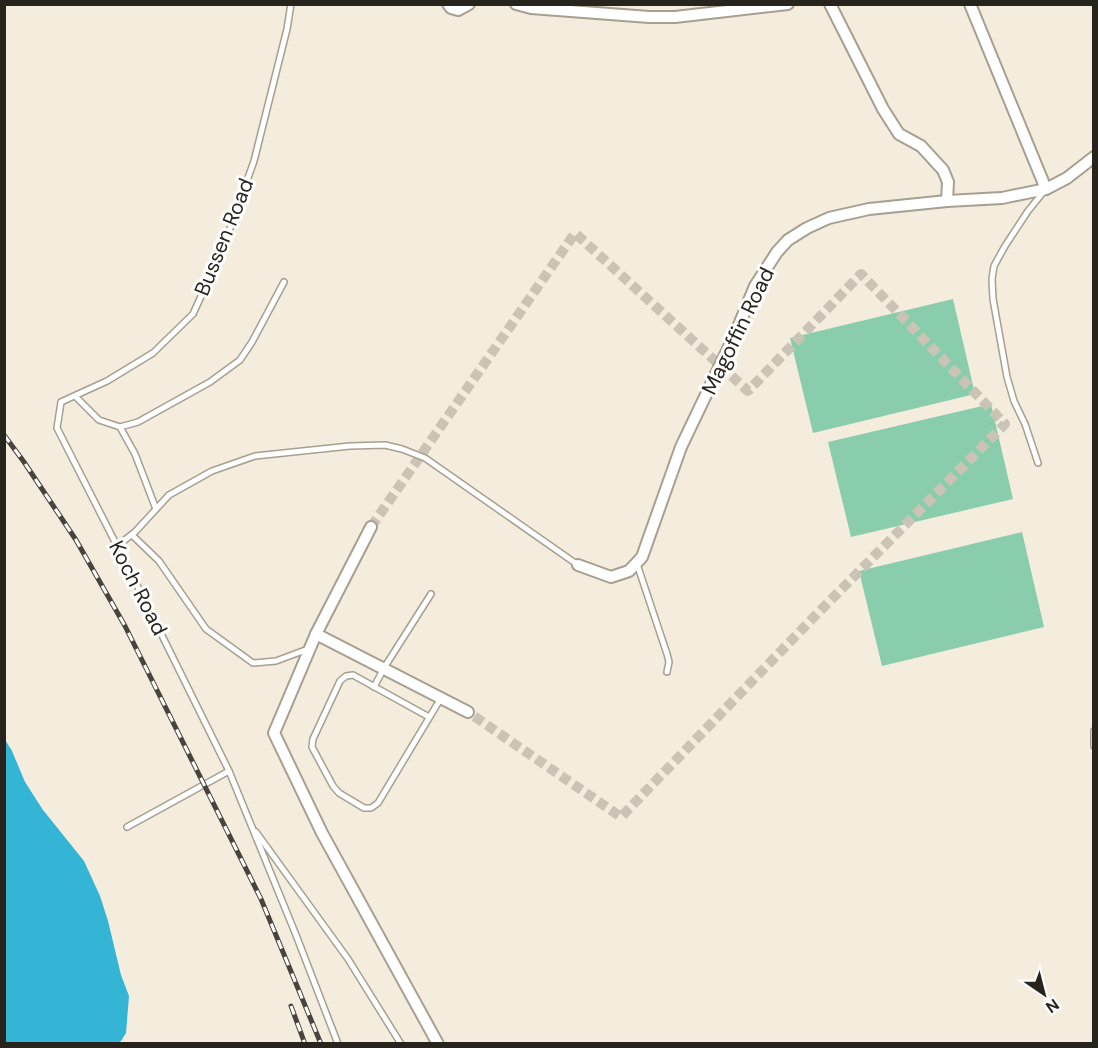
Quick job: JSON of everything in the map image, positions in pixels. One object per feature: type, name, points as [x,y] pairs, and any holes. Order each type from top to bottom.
[{"type":"street","points":[[448,4],[451,8],[458,10],[469,4]]},
{"type":"street","points":[[516,4],[531,8],[649,17],[675,17],[788,4]]},
{"type":"street","points":[[830,4],[892,124],[900,134],[921,146],[943,170],[948,182],[947,201]]},
{"type":"street","points":[[970,4],[1046,189]]},
{"type":"street","name":"Magoffin Road","points":[[637,562],[642,557],[681,447],[737,330],[755,286],[777,252],[788,240],[829,218],[869,209],[1002,198],[1046,189],[1067,178],[1094,158]]},
{"type":"street","points":[[371,527],[316,634],[274,733],[322,833],[438,1044]]},
{"type":"street","points":[[578,565],[611,577],[629,571],[637,562]]},
{"type":"street","points":[[316,634],[468,712]]},
{"type":"lane","name":"Bussen Road","points":[[61,402],[106,381],[153,353],[193,314],[223,248],[254,161],[287,29],[291,4]]},
{"type":"lane","points":[[1038,463],[1007,377],[993,299],[992,279],[994,266],[1005,246],[1046,189]]},
{"type":"lane","points":[[75,396],[99,420],[120,427],[138,422],[210,382],[240,360],[284,282]]},
{"type":"lane","name":"Koch Road","points":[[61,402],[57,428],[229,771],[251,825]]},
{"type":"lane","points":[[120,427],[135,454],[156,509]]},
{"type":"lane","points":[[117,546],[132,535],[169,495],[212,471],[255,456],[350,446],[384,445],[425,458],[578,565]]},
{"type":"lane","points":[[132,535],[159,561],[206,629],[253,663],[276,660],[310,649]]},
{"type":"lane","points":[[637,562],[667,654],[669,662],[667,672]]},
{"type":"lane","points":[[374,687],[431,594]]},
{"type":"lane","points":[[429,717],[353,675],[346,676],[340,681],[313,739],[312,747],[339,793],[364,808],[371,808],[378,803],[441,698]]},
{"type":"lane","points":[[1094,731],[1094,746]]},
{"type":"lane","points":[[127,827],[229,771]]},
{"type":"lane","points":[[251,825],[338,1044]]},
{"type":"lane","points":[[251,825],[348,959],[401,1044]]},
{"type":"green space","points":[[953,299],[975,394],[813,433],[790,338]]},
{"type":"green space","points":[[991,404],[1013,499],[851,537],[828,442]]},
{"type":"green space","points":[[1022,532],[1044,627],[882,666],[859,571]]},
{"type":"water","points":[[4,738],[25,782],[43,810],[84,861],[100,896],[121,975],[129,996],[126,1033],[118,1043],[5,1043]]},
{"type":"tunnel","points":[[371,527],[575,233],[748,391],[861,274],[1005,424],[621,817],[468,712]]},
{"type":"railway","points":[[4,435],[76,540],[125,626],[261,899],[321,1044]]},
{"type":"railway","points":[[291,1006],[305,1044]]}]
